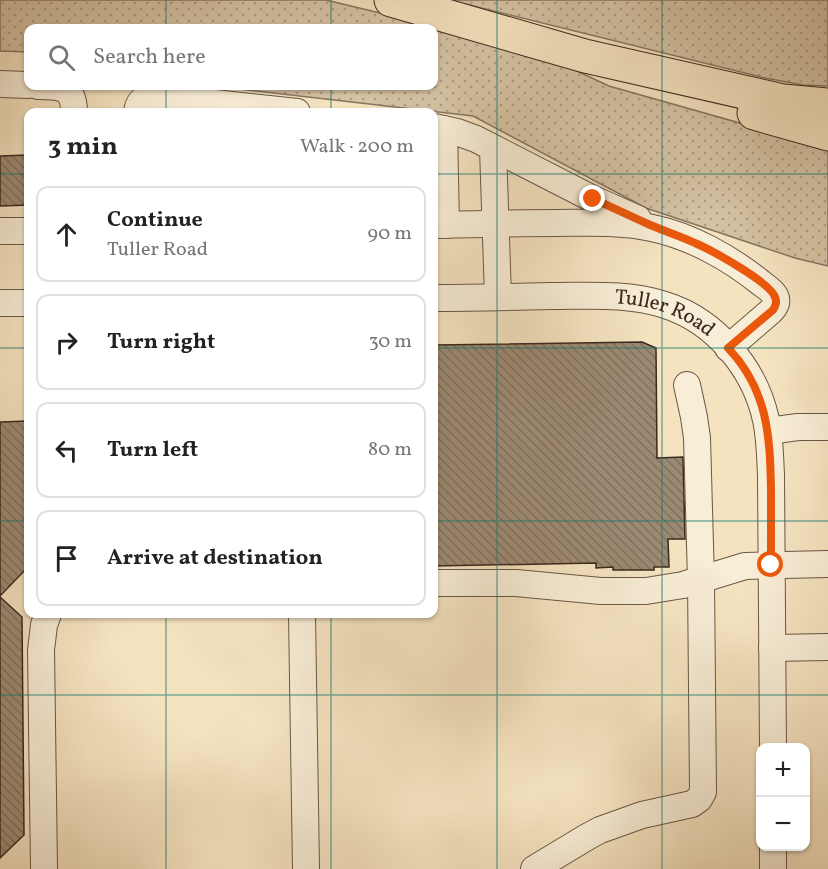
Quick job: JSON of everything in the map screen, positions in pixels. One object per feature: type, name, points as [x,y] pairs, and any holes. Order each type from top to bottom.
[{"type":"highway","points":[[391,0],[585,56],[783,101],[828,105]]},
{"type":"highway","points":[[585,56],[661,86],[828,134]]},
{"type":"street","points":[[0,84],[24,85]]},
{"type":"street","points":[[66,90],[73,100],[74,108]]},
{"type":"street","points":[[138,108],[141,102],[149,97],[188,106],[219,108]]},
{"type":"street","points":[[665,231],[615,223],[440,225],[439,128],[464,134],[593,199],[694,242],[746,271],[775,295],[776,304],[773,310],[728,348]]},
{"type":"street","points":[[493,148],[498,297]]},
{"type":"street","points":[[0,231],[24,231]]},
{"type":"street","name":"Tuller Road","points":[[438,298],[591,296],[651,301],[683,312],[710,331],[735,355],[752,381],[764,410],[768,431],[773,743]]},
{"type":"street","points":[[0,303],[24,303]]},
{"type":"street","points":[[534,869],[604,829],[642,815],[692,804],[701,797],[704,786],[697,438],[687,385]]},
{"type":"street","points":[[768,431],[798,427],[828,427]]},
{"type":"street","points":[[438,583],[516,583],[635,591],[666,589],[738,568],[828,564]]},
{"type":"street","points":[[44,869],[41,637],[47,618]]},
{"type":"street","points":[[302,618],[306,869]]},
{"type":"street","points":[[772,648],[827,647]]},
{"type":"street","points":[[773,851],[774,869]]},
{"type":"shaded area","points":[[0,0],[326,0],[423,24],[24,24],[24,52],[0,51]]},
{"type":"shaded area","points":[[449,0],[828,0],[828,86],[803,85],[765,78]]},
{"type":"shaded area","points":[[438,28],[551,59],[609,86],[828,148],[828,266],[795,258],[646,208],[473,116],[438,112],[438,108],[403,108],[247,90],[438,90]]},
{"type":"building","points":[[24,155],[24,205],[0,206],[0,156]]},
{"type":"building","points":[[642,342],[656,348],[657,458],[683,457],[685,539],[668,539],[669,567],[654,567],[654,570],[613,570],[613,567],[596,568],[596,563],[438,566],[438,345]]},
{"type":"building","points":[[24,421],[24,571],[0,596],[0,422]]},
{"type":"building","points":[[0,597],[22,617],[24,835],[0,858]]},
{"type":"route","points":[[593,199],[716,253],[746,271],[775,295],[776,304],[773,310],[728,348],[752,381],[767,423],[770,456],[771,565]]}]
